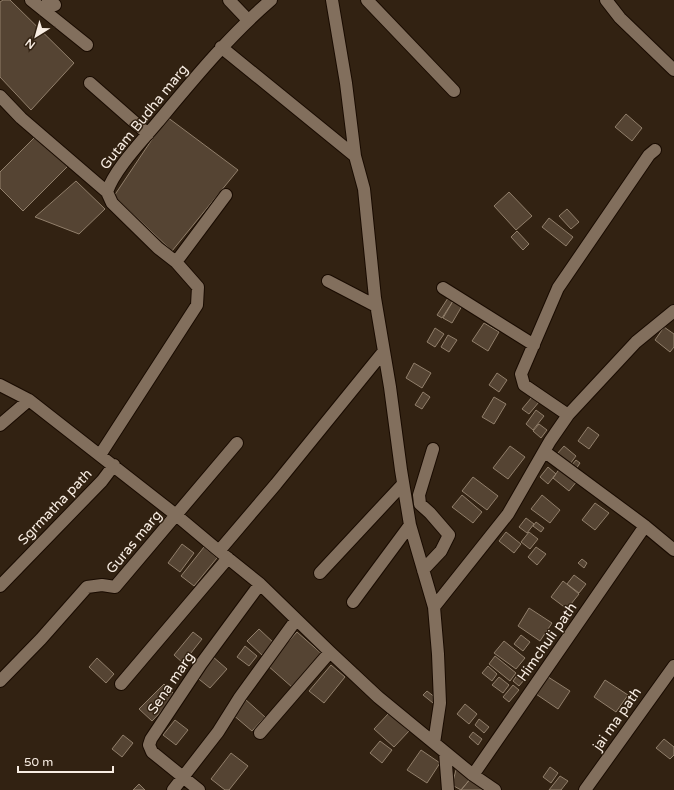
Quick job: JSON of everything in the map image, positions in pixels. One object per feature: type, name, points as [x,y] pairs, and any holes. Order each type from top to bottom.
[{"type":"street","points":[[31,0],[87,45]]},
{"type":"street","points":[[229,0],[248,20]]},
{"type":"street","name":"Gutam Budha marg","points":[[100,454],[197,305],[198,288],[176,262],[158,248],[112,203],[107,192],[110,183],[136,147],[222,47],[248,20],[271,0]]},
{"type":"street","points":[[332,0],[346,83],[355,156],[364,189],[376,306],[403,484],[410,525],[434,607],[440,703],[434,743]]},
{"type":"street","points":[[367,0],[454,91]]},
{"type":"street","points":[[606,0],[620,18],[674,70]]},
{"type":"street","points":[[222,47],[355,156]]},
{"type":"street","points":[[90,83],[148,134]]},
{"type":"street","points":[[0,96],[21,118],[107,192]]},
{"type":"street","points":[[568,415],[524,385],[521,374],[558,288],[650,155],[655,150]]},
{"type":"street","points":[[176,262],[226,196]]},
{"type":"street","points":[[328,281],[376,306]]},
{"type":"street","points":[[443,288],[534,345]]},
{"type":"street","points":[[434,607],[508,514],[568,415],[636,342],[674,311]]},
{"type":"street","points":[[121,684],[223,555],[276,484],[384,351]]},
{"type":"street","points":[[0,385],[30,400],[176,515],[260,584],[296,620],[378,696],[473,775],[495,790]]},
{"type":"street","points":[[0,425],[30,400]]},
{"type":"street","points":[[176,515],[237,443]]},
{"type":"street","points":[[423,570],[441,551],[449,535],[420,504],[419,495],[433,449]]},
{"type":"street","points":[[545,452],[645,526],[674,550]]},
{"type":"street","name":"Sgrmatha path","points":[[0,586],[102,481],[114,465]]},
{"type":"street","points":[[320,573],[403,484]]},
{"type":"street","name":"Guras marg","points":[[0,681],[41,639],[87,586],[102,585],[115,587],[176,515]]},
{"type":"street","points":[[353,602],[410,525]]},
{"type":"street","name":"Himchuli path","points":[[473,775],[645,526]]},
{"type":"street","name":"Sena marg","points":[[199,790],[152,752],[149,745],[151,739],[201,664],[260,584]]},
{"type":"street","points":[[173,790],[218,732],[240,697],[296,620]]},
{"type":"street","points":[[260,733],[330,652]]},
{"type":"street","name":"jai ma path","points":[[585,790],[674,666]]},
{"type":"street","points":[[445,752],[448,790]]},
{"type":"building","points":[[3,0],[10,0],[74,63],[31,110],[0,77],[0,2]]},
{"type":"building","points":[[626,114],[642,128],[632,141],[615,127]]},
{"type":"building","points":[[167,117],[238,170],[172,251],[114,196]]},
{"type":"building","points":[[36,136],[68,166],[23,211],[0,188],[0,172]]},
{"type":"building","points":[[76,181],[105,209],[79,234],[35,217]]},
{"type":"building","points":[[509,192],[532,216],[516,230],[494,206]]},
{"type":"building","points":[[567,209],[579,222],[571,229],[559,216]]},
{"type":"building","points":[[549,218],[573,237],[566,246],[542,227]]},
{"type":"building","points":[[517,231],[529,244],[523,250],[511,237]]},
{"type":"building","points":[[448,298],[453,301],[442,318],[437,315]]},
{"type":"building","points":[[453,301],[462,306],[452,323],[443,318]]},
{"type":"building","points":[[484,323],[499,332],[488,351],[472,341]]},
{"type":"building","points":[[664,327],[674,334],[674,347],[670,352],[655,340]]},
{"type":"building","points":[[435,328],[444,334],[435,347],[427,342]]},
{"type":"building","points":[[448,335],[457,340],[449,352],[441,347]]},
{"type":"building","points":[[414,363],[431,373],[422,388],[406,378]]},
{"type":"building","points":[[497,373],[507,380],[499,392],[489,385]]},
{"type":"building","points":[[423,392],[430,397],[422,409],[415,405]]},
{"type":"building","points":[[494,397],[506,404],[494,424],[482,417]]},
{"type":"building","points":[[532,397],[539,402],[529,414],[522,409]]},
{"type":"building","points":[[536,410],[544,416],[533,430],[526,424]]},
{"type":"building","points":[[539,424],[547,430],[541,438],[533,431]]},
{"type":"building","points":[[588,427],[599,435],[589,449],[578,441]]},
{"type":"building","points":[[510,446],[525,457],[508,479],[493,468]]},
{"type":"building","points":[[564,446],[576,456],[570,464],[557,454]]},
{"type":"building","points":[[576,460],[580,463],[576,469],[571,466]]},
{"type":"building","points":[[548,467],[556,474],[548,484],[540,477]]},
{"type":"building","points":[[560,468],[577,481],[569,491],[553,478]]},
{"type":"building","points":[[473,477],[498,496],[487,510],[462,491]]},
{"type":"building","points":[[462,495],[482,512],[473,523],[452,507]]},
{"type":"building","points":[[542,495],[560,510],[550,523],[531,509]]},
{"type":"building","points":[[595,503],[609,513],[595,530],[582,520]]},
{"type":"building","points":[[526,518],[534,524],[527,533],[519,527]]},
{"type":"building","points":[[536,522],[544,528],[541,532],[533,526]]},
{"type":"building","points":[[506,532],[521,544],[514,553],[499,541]]},
{"type":"building","points":[[529,532],[538,539],[530,549],[521,542]]},
{"type":"building","points":[[182,544],[194,553],[180,572],[168,563]]},
{"type":"building","points":[[204,547],[217,558],[194,586],[181,576]]},
{"type":"building","points":[[536,547],[546,554],[537,565],[528,557]]},
{"type":"building","points":[[582,559],[587,563],[584,568],[578,563]]},
{"type":"building","points":[[574,575],[586,584],[579,593],[567,584]]},
{"type":"building","points":[[563,581],[579,594],[567,609],[551,597]]},
{"type":"building","points":[[529,608],[552,623],[540,641],[518,626]]},
{"type":"building","points":[[259,629],[275,644],[263,656],[247,641]]},
{"type":"building","points":[[193,632],[202,639],[183,663],[174,655]]},
{"type":"building","points":[[297,632],[323,655],[293,688],[267,665]]},
{"type":"building","points":[[521,635],[530,642],[523,651],[514,644]]},
{"type":"building","points":[[504,641],[525,658],[516,669],[494,653]]},
{"type":"building","points":[[245,646],[257,656],[249,666],[237,657]]},
{"type":"building","points":[[212,656],[227,669],[210,688],[195,676]]},
{"type":"building","points":[[495,656],[516,673],[510,681],[489,664]]},
{"type":"building","points":[[97,658],[114,674],[106,683],[89,667]]},
{"type":"building","points":[[331,665],[345,677],[324,703],[309,691]]},
{"type":"building","points":[[488,666],[497,674],[492,681],[482,673]]},
{"type":"building","points":[[518,674],[524,680],[519,686],[513,681]]},
{"type":"building","points":[[545,675],[570,691],[558,709],[533,692]]},
{"type":"building","points":[[499,677],[509,685],[503,693],[492,685]]},
{"type":"building","points":[[605,680],[628,695],[616,712],[594,697]]},
{"type":"building","points":[[164,684],[176,696],[152,721],[139,709]]},
{"type":"building","points":[[513,685],[519,690],[509,702],[503,697]]},
{"type":"building","points":[[427,691],[436,698],[433,703],[423,695]]},
{"type":"building","points":[[245,699],[265,717],[252,731],[232,714]]},
{"type":"building","points":[[465,704],[477,714],[469,724],[457,714]]},
{"type":"building","points":[[389,713],[409,731],[394,747],[374,729]]},
{"type":"building","points":[[479,719],[489,727],[484,733],[475,725]]},
{"type":"building","points":[[175,720],[188,730],[176,745],[163,735]]},
{"type":"building","points":[[473,732],[482,739],[478,745],[469,737]]},
{"type":"building","points":[[123,735],[133,743],[122,757],[112,749]]},
{"type":"building","points":[[664,739],[674,747],[674,755],[670,759],[656,748]]},
{"type":"building","points":[[380,741],[392,750],[382,763],[370,753]]},
{"type":"building","points":[[421,750],[440,763],[427,783],[407,770]]},
{"type":"building","points":[[231,753],[248,766],[229,790],[225,790],[211,779]]},
{"type":"building","points":[[457,766],[471,778],[461,790],[452,785]]},
{"type":"building","points":[[550,767],[558,773],[551,783],[543,777]]},
{"type":"building","points":[[560,776],[568,781],[561,790],[549,790]]},
{"type":"building","points":[[472,777],[486,790],[461,790]]},
{"type":"building","points":[[139,784],[145,790],[133,790]]}]
